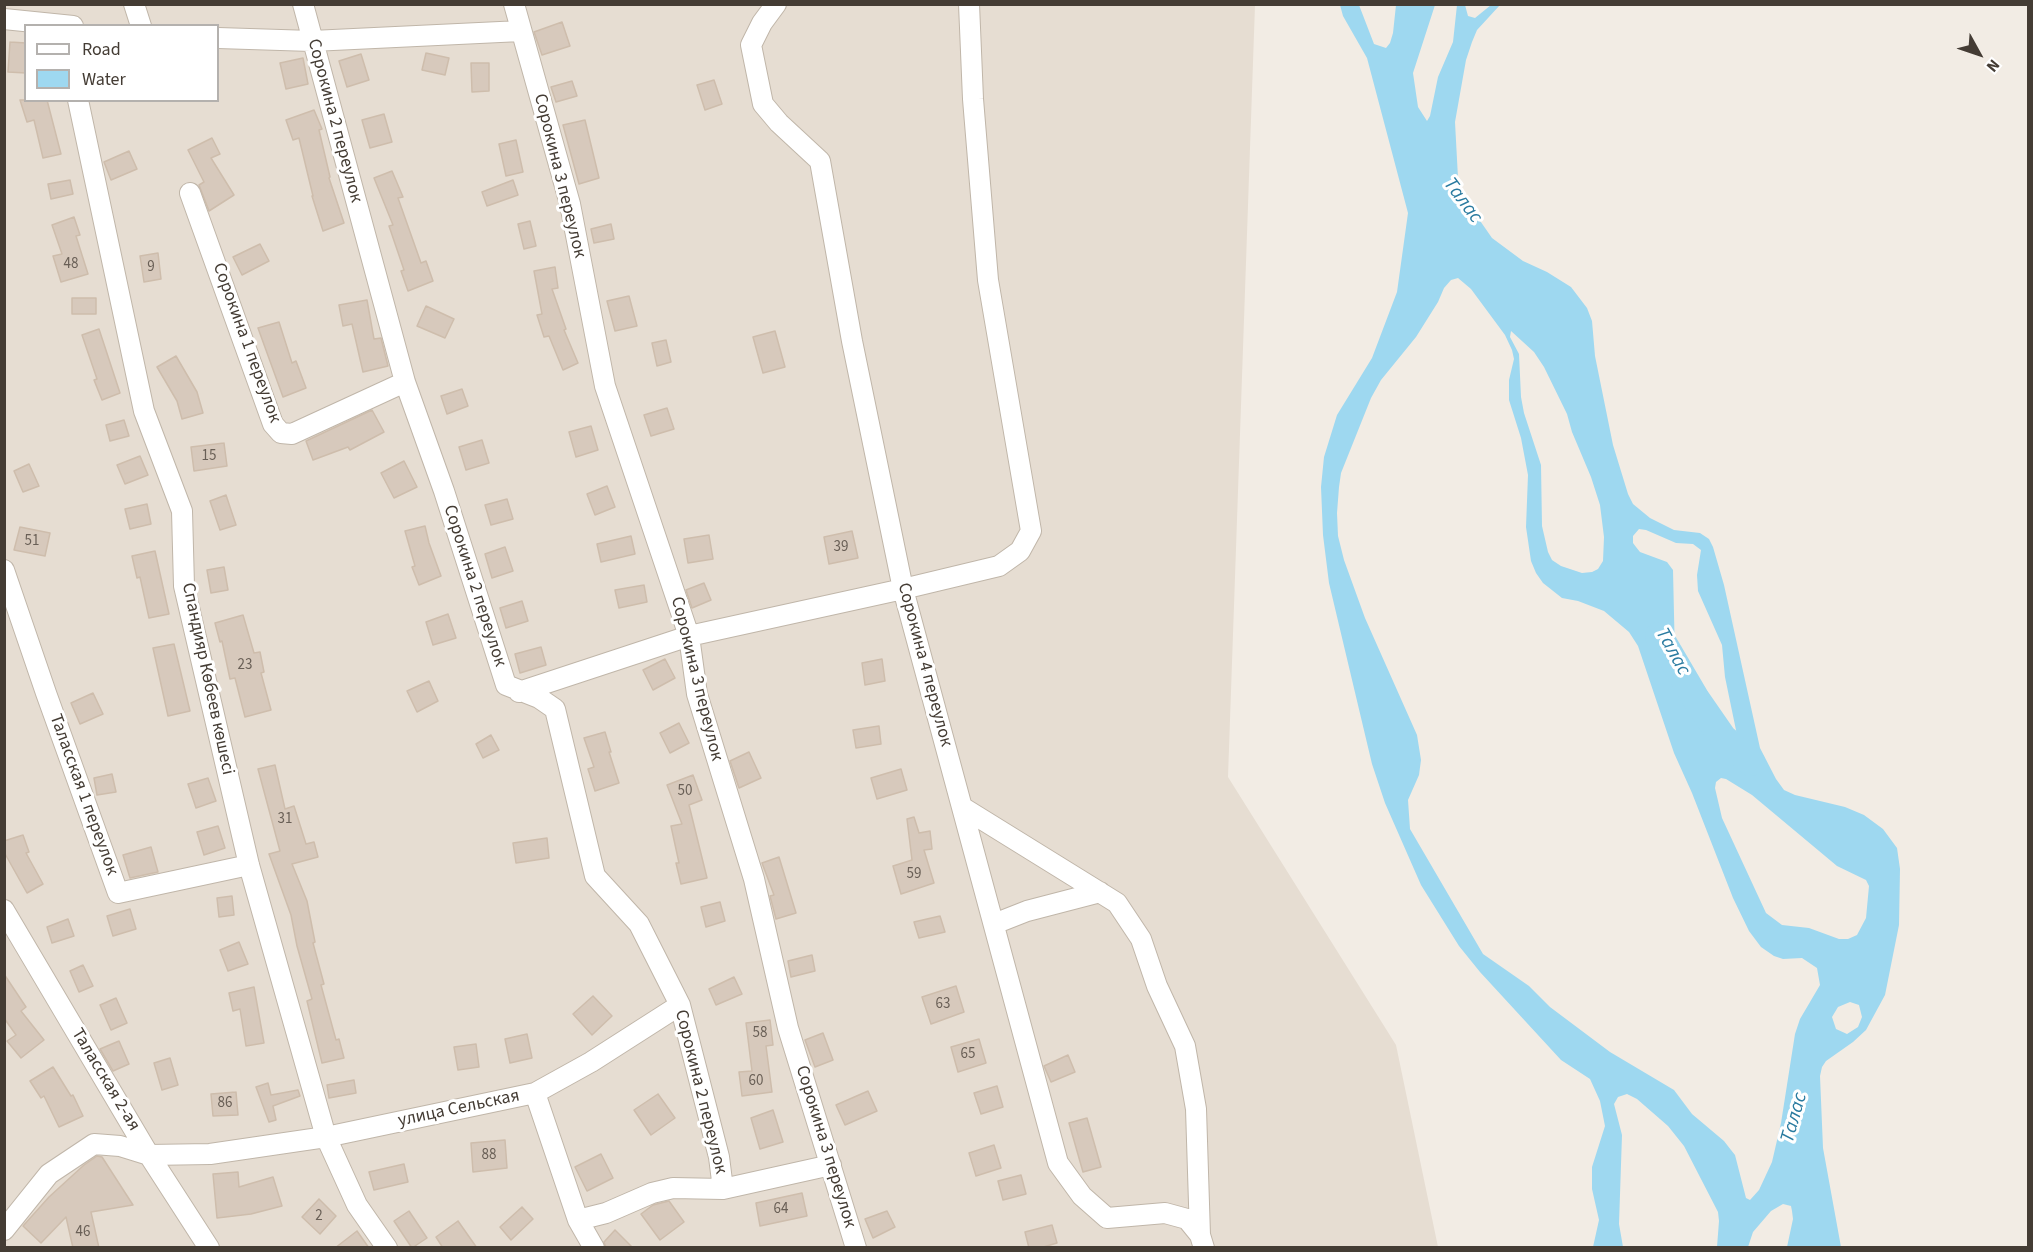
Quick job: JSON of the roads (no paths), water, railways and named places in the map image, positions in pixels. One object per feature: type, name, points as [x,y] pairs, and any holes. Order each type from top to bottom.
[{"type":"street","points":[[55,4],[65,24]]},
{"type":"street","points":[[134,4],[140,24]]},
{"type":"street","name":"Сорокина 2 переулок","points":[[303,4],[405,382],[444,490],[506,685],[539,698],[555,709],[595,876],[639,924],[680,1005],[719,1157],[723,1190],[831,1165]]},
{"type":"street","name":"Сорокина 3 переулок","points":[[514,4],[570,204],[605,386],[689,636],[697,694],[754,879],[788,1028],[856,1248]]},
{"type":"street","name":"Сорокина 4 переулок","points":[[776,4],[762,23],[751,45],[763,104],[779,123],[820,161],[852,341],[903,589],[1058,1163],[1082,1196],[1107,1218],[1165,1213],[1187,1219],[1202,1241]]},
{"type":"street","points":[[519,692],[689,636],[999,566],[1020,551],[1031,531],[988,280],[973,99],[969,4]]},
{"type":"street","points":[[4,19],[55,24]]},
{"type":"street","points":[[219,38],[312,41],[521,31]]},
{"type":"street","name":"Спандияр Көбеев көшесі","points":[[78,102],[144,411],[182,511],[184,586],[249,865],[326,1137],[357,1205],[387,1248]]},
{"type":"street","name":"Сорокина 1 переулок","points":[[190,193],[273,424],[281,433],[292,434],[405,382]]},
{"type":"street","name":"Таласская 1 переулок","points":[[4,570],[118,893],[249,865]]},
{"type":"street","points":[[962,807],[1118,903],[1141,939],[1157,986],[1185,1046],[1196,1109],[1202,1241]]},
{"type":"street","points":[[994,924],[1027,911],[1100,892]]},
{"type":"street","name":"Таласская 2-ая","points":[[4,910],[150,1155],[209,1248]]},
{"type":"street","points":[[535,1093],[591,1062],[680,1005]]},
{"type":"street","name":"улица Сельская","points":[[4,1230],[49,1174],[94,1144],[120,1146],[150,1155],[210,1154],[326,1137],[535,1093],[578,1220],[594,1248]]},
{"type":"street","points":[[578,1220],[606,1213],[652,1193],[673,1188],[723,1190]]},
{"type":"water","points":[[1340,5],[1359,5],[1374,44],[1386,48],[1393,33],[1396,5],[1435,5],[1413,73],[1418,107],[1427,121],[1438,77],[1453,42],[1457,5],[1465,5],[1468,16],[1475,18],[1491,5],[1500,5],[1477,30],[1472,42],[1466,60],[1455,122],[1458,178],[1467,202],[1492,238],[1523,261],[1571,287],[1587,308],[1592,321],[1595,356],[1613,445],[1628,494],[1633,504],[1650,518],[1674,530],[1700,533],[1709,539],[1724,585],[1760,748],[1776,779],[1784,790],[1795,795],[1845,807],[1864,815],[1883,829],[1897,848],[1900,869],[1899,925],[1885,995],[1866,1030],[1826,1061],[1820,1076],[1823,1148],[1841,1247],[1787,1247],[1793,1219],[1791,1206],[1783,1204],[1771,1211],[1753,1232],[1748,1247],[1717,1247],[1718,1212],[1684,1146],[1668,1126],[1637,1099],[1627,1094],[1618,1097],[1614,1104],[1622,1135],[1619,1224],[1623,1247],[1593,1247],[1599,1220],[1592,1189],[1592,1167],[1605,1126],[1600,1101],[1590,1079],[1561,1060],[1459,946],[1421,885],[1385,803],[1372,764],[1329,583],[1323,535],[1321,487],[1324,457],[1337,415],[1372,358],[1397,292],[1408,213],[1367,58],[1343,16]],"holes":[[[1458,278],[1471,289],[1505,335],[1512,350],[1514,359],[1509,380],[1509,400],[1521,438],[1528,475],[1526,527],[1531,561],[1536,573],[1543,583],[1562,598],[1578,601],[1604,611],[1629,632],[1638,646],[1674,753],[1733,898],[1749,931],[1761,947],[1774,956],[1783,959],[1802,958],[1817,968],[1820,985],[1800,1019],[1795,1034],[1781,1123],[1772,1162],[1759,1190],[1750,1200],[1746,1198],[1735,1155],[1724,1141],[1692,1114],[1674,1090],[1610,1052],[1550,1007],[1529,986],[1483,954],[1410,829],[1408,800],[1419,775],[1421,760],[1417,735],[1365,618],[1344,560],[1338,536],[1337,513],[1341,473],[1371,398],[1381,380],[1416,337],[1451,280]],[[1511,331],[1534,352],[1544,367],[1567,414],[1591,477],[1600,505],[1604,537],[1603,561],[1598,569],[1592,572],[1582,573],[1561,566],[1552,560],[1548,552],[1542,526],[1541,465],[1524,413],[1519,354],[1510,337]],[[1639,529],[1646,530],[1676,543],[1693,544],[1701,550],[1697,575],[1698,591],[1722,645],[1725,677],[1737,735],[1733,743],[1723,738],[1681,677],[1675,658],[1673,570],[1667,562],[1640,552],[1633,543],[1633,536]],[[1721,778],[1726,779],[1752,795],[1837,866],[1866,880],[1869,886],[1866,918],[1857,935],[1848,939],[1839,939],[1809,928],[1782,925],[1766,913],[1722,818],[1715,788],[1716,782]],[[1850,1002],[1859,1005],[1862,1017],[1858,1027],[1847,1034],[1836,1029],[1832,1017],[1838,1007]]]},
{"type":"waterway","name":"Талас","points":[[1659,636],[1696,699],[1723,738],[1751,762]]}]
